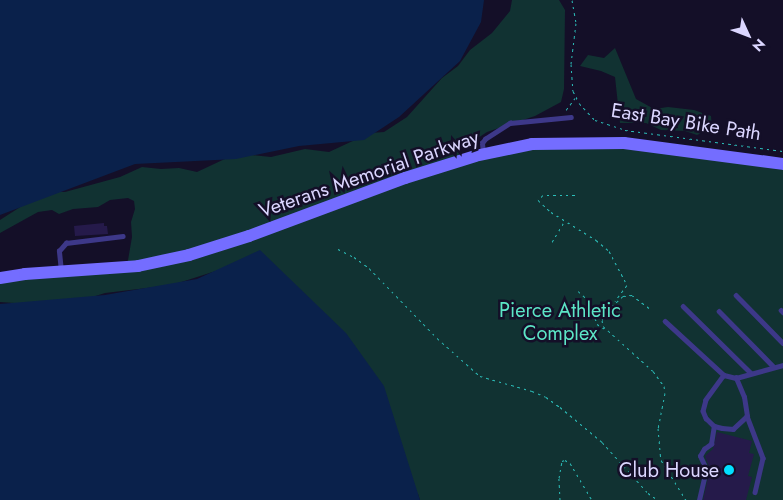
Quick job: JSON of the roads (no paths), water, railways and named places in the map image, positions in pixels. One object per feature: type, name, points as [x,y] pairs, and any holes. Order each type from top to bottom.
[{"type":"main road","name":"Veterans Memorial Parkway","points":[[0,278],[25,274],[138,266],[188,255],[249,236],[405,178],[484,154],[543,143],[604,141],[783,164]]},
{"type":"lane","points":[[484,154],[482,148],[485,139],[510,124],[571,117]]},
{"type":"lane","points":[[61,272],[60,251],[66,243],[124,236]]},
{"type":"lane","points":[[736,295],[783,343]]},
{"type":"lane","points":[[683,306],[751,373]]},
{"type":"lane","points":[[719,311],[774,367]]},
{"type":"lane","points":[[666,321],[724,375],[736,378],[783,364]]},
{"type":"lane","points":[[724,375],[706,400],[703,411],[706,418],[714,426],[733,429],[747,416]]},
{"type":"lane","points":[[736,378],[744,397],[747,416],[764,458],[755,492]]},
{"type":"lane","points":[[699,500],[706,469],[700,456],[704,449],[711,444],[714,426]]},
{"type":"water","points":[[0,0],[484,0],[481,22],[460,61],[399,117],[364,140],[299,146],[236,159],[135,164],[0,215]]},
{"type":"water","points":[[260,250],[346,333],[384,386],[420,500],[0,500],[0,304],[105,295],[197,279]]},
{"type":"place","name":"Club House","points":[[729,470]]},
{"type":"park label","name":"Pierce Athletic Complex","points":[[560,322]]}]
